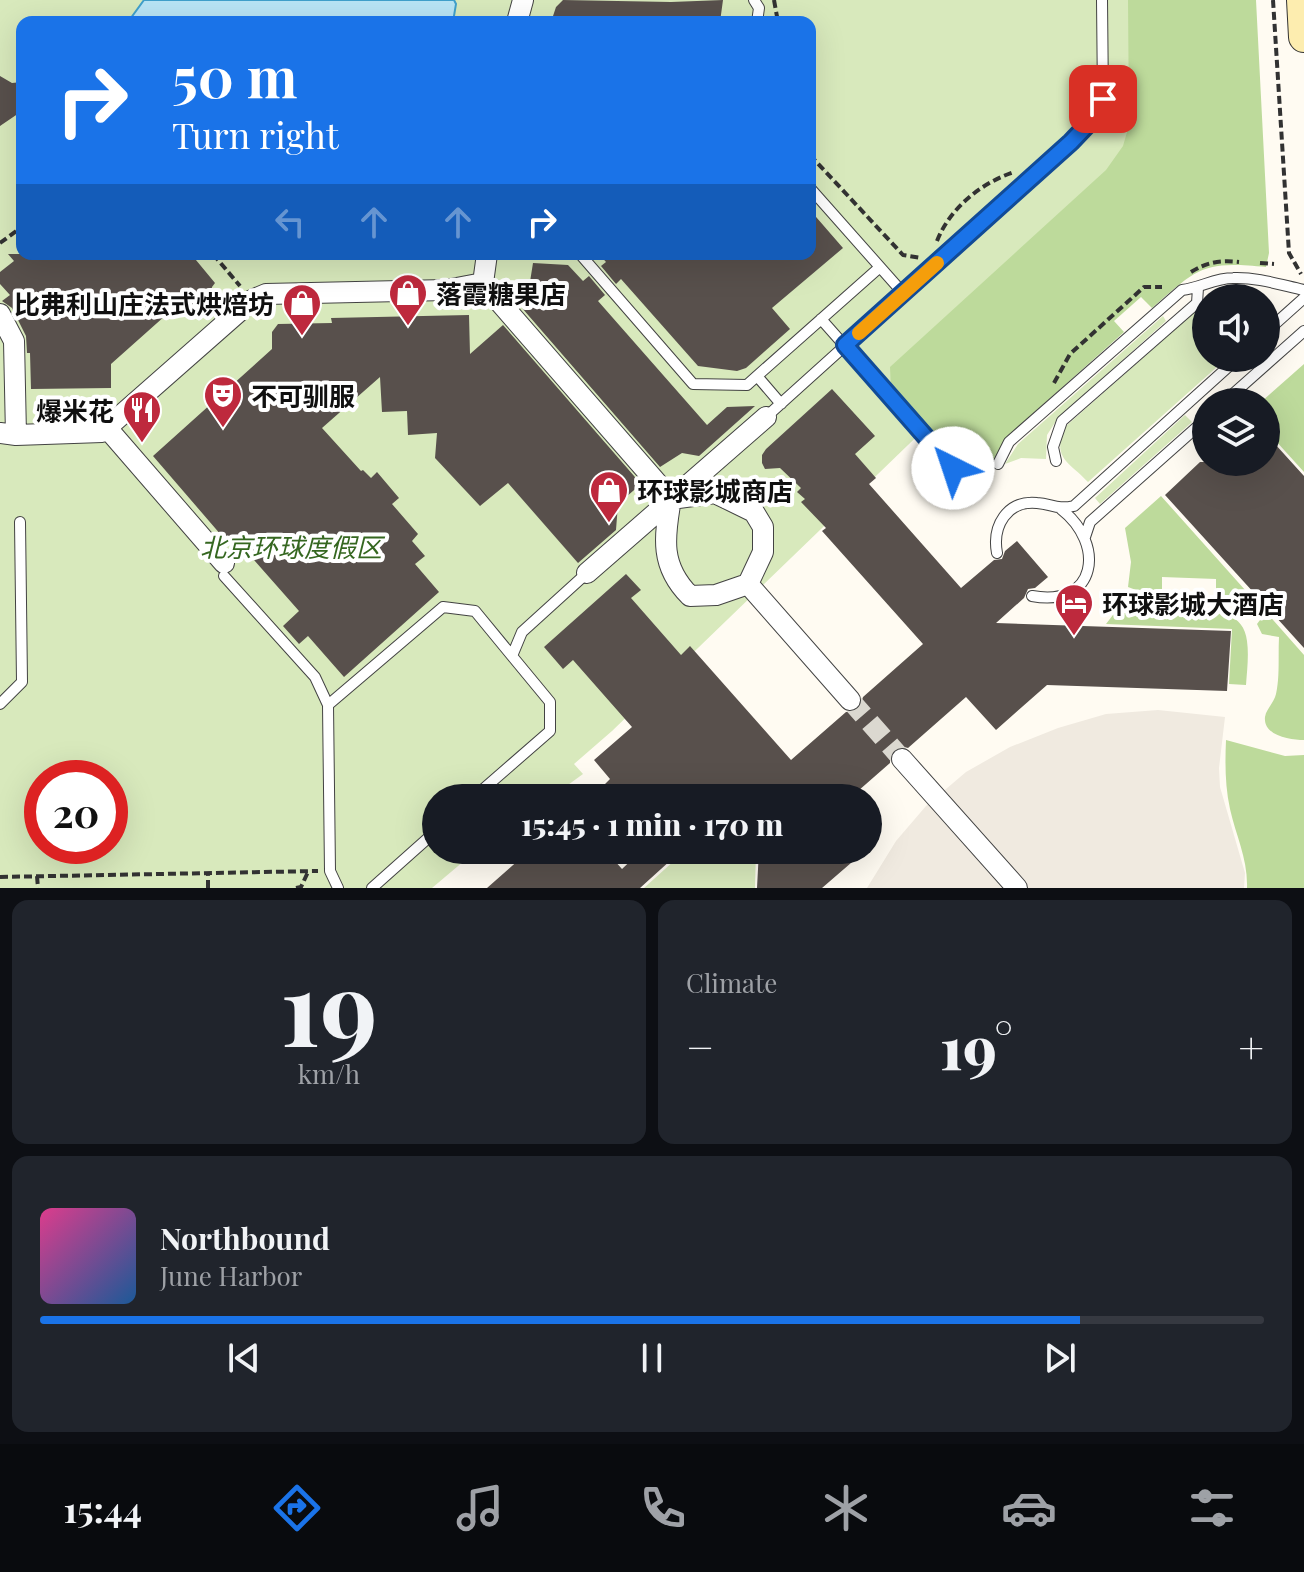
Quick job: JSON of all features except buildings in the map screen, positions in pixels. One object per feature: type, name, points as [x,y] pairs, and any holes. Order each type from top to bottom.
[{"type":"street","points":[[1302,0],[1304,37]]},
{"type":"street","points":[[486,260],[483,283],[671,499]]},
{"type":"street","points":[[0,314],[14,341],[8,434],[90,434],[102,432],[252,300],[266,294],[446,290],[483,283]]},
{"type":"street","points":[[587,573],[774,410]]},
{"type":"street","points":[[107,428],[224,570]]},
{"type":"street","points":[[715,493],[737,501],[754,512],[763,527],[763,552],[748,584],[716,595],[690,596],[676,583],[668,564],[665,533],[671,499],[715,493]]},
{"type":"street","points":[[748,584],[850,700]]},
{"type":"street","points":[[902,759],[1017,888]]},
{"type":"lane","points":[[757,376],[774,410],[1089,123],[1103,99],[1102,0]]},
{"type":"lane","points":[[816,195],[903,293]]},
{"type":"lane","points":[[585,260],[693,384],[747,385],[880,267]]},
{"type":"lane","points":[[1211,284],[1230,278],[1277,284]]},
{"type":"lane","points":[[1280,285],[1304,290]]},
{"type":"lane","points":[[998,464],[1009,442],[1170,300],[1182,290],[1192,289]]},
{"type":"lane","points":[[1280,319],[1304,298]]},
{"type":"lane","points":[[1056,461],[1053,447],[1062,421],[1192,307]]},
{"type":"lane","points":[[821,319],[953,468]]},
{"type":"lane","points":[[1240,388],[1304,331]]},
{"type":"lane","points":[[1061,509],[1074,506],[1222,372]]},
{"type":"lane","points":[[1085,537],[1090,522],[1192,431]]},
{"type":"lane","points":[[997,553],[996,532],[1000,520],[1020,504],[1034,502],[1061,509],[1073,519],[1090,550],[1089,566],[1078,588],[1056,598],[1032,596]]},
{"type":"lane","points":[[0,704],[22,682],[20,522]]},
{"type":"lane","points":[[224,570],[315,677],[328,705],[330,871],[338,888]]},
{"type":"lane","points":[[512,656],[522,632],[587,573]]},
{"type":"lane","points":[[328,705],[443,607],[475,611],[550,702],[550,731],[489,784]]},
{"type":"lane","points":[[372,888],[422,843]]},
{"type":"path","points":[[1273,0],[1289,253],[1304,279]]},
{"type":"path","points":[[816,161],[903,255],[922,258],[928,253]]},
{"type":"path","points":[[935,248],[946,220],[985,184],[1019,169]]},
{"type":"path","points":[[218,260],[252,300]]},
{"type":"path","points":[[296,888],[301,887],[308,871]]},
{"type":"path","points":[[0,877],[330,871]]},
{"type":"path","points":[[208,873],[208,888]]},
{"type":"path","points":[[37,876],[38,888]]},
{"type":"green space","name":"北京环球度假区","points":[[0,0],[1178,0],[1175,187],[612,731],[574,764],[583,774],[569,784],[422,784],[422,864],[460,864],[432,888],[0,888]]},
{"type":"green space","points":[[1128,0],[1256,0],[1269,253],[1266,267],[1228,265],[1203,270],[1181,283],[1152,308],[1141,297],[1114,321],[1124,332],[1009,435],[990,465],[983,471],[974,469],[969,463],[961,469],[891,389],[890,367],[1106,170],[1123,146],[1129,125]]},
{"type":"green space","points":[[1192,314],[1192,372],[1211,372],[1088,482],[1061,453],[1060,445],[1066,426]]},
{"type":"green space","points":[[1163,316],[1166,321],[1058,418],[1047,435],[1046,459],[1021,458],[1005,464],[1018,444]]},
{"type":"green space","points":[[1304,364],[1304,472],[1280,445],[1280,388],[1277,388]]},
{"type":"green space","points":[[1185,415],[1192,422],[1100,504],[1095,498]]},
{"type":"green space","points":[[1161,496],[1254,600],[1245,607],[1216,599],[1216,579],[1162,577],[1162,596],[1152,596],[1128,587],[1131,562],[1125,528]]},
{"type":"green space","points":[[1122,597],[1144,609],[1204,610],[1233,617],[1242,627],[1247,641],[1246,685],[1229,684],[1232,629],[1106,624]]},
{"type":"green space","points":[[1266,612],[1304,655],[1304,740],[1279,736],[1268,729],[1266,723],[1265,717],[1277,687],[1279,637],[1262,634],[1257,624]]},
{"type":"green space","points":[[1226,740],[1285,756],[1304,755],[1304,888],[1247,888],[1244,857],[1227,792]]},
{"type":"green space","points":[[671,864],[756,864],[755,888],[644,888]]},
{"type":"shaded area","points":[[1158,710],[1225,717],[1220,787],[1245,873],[1244,888],[867,888],[896,841],[926,806],[966,772],[1010,747],[1106,714]]},
{"type":"water","points":[[144,0],[454,0],[456,4],[454,16],[132,16]]},
{"type":"tunnel","points":[[850,700],[902,759]]},
{"type":"slow traffic","points":[[859,333],[937,263]]},
{"type":"place","name":"落霞糖果店","points":[[408,327]]},
{"type":"place","name":"比弗利山庄法式烘焙坊","points":[[302,337]]},
{"type":"place","name":"不可驯服","points":[[223,429]]},
{"type":"place","name":"爆米花","points":[[142,444]]},
{"type":"place","name":"环球影城商店","points":[[609,524]]},
{"type":"place","name":"环球影城大酒店","points":[[1074,637]]},
{"type":"route","points":[[953,468],[845,345],[1071,142],[1089,123],[1103,99]]}]
